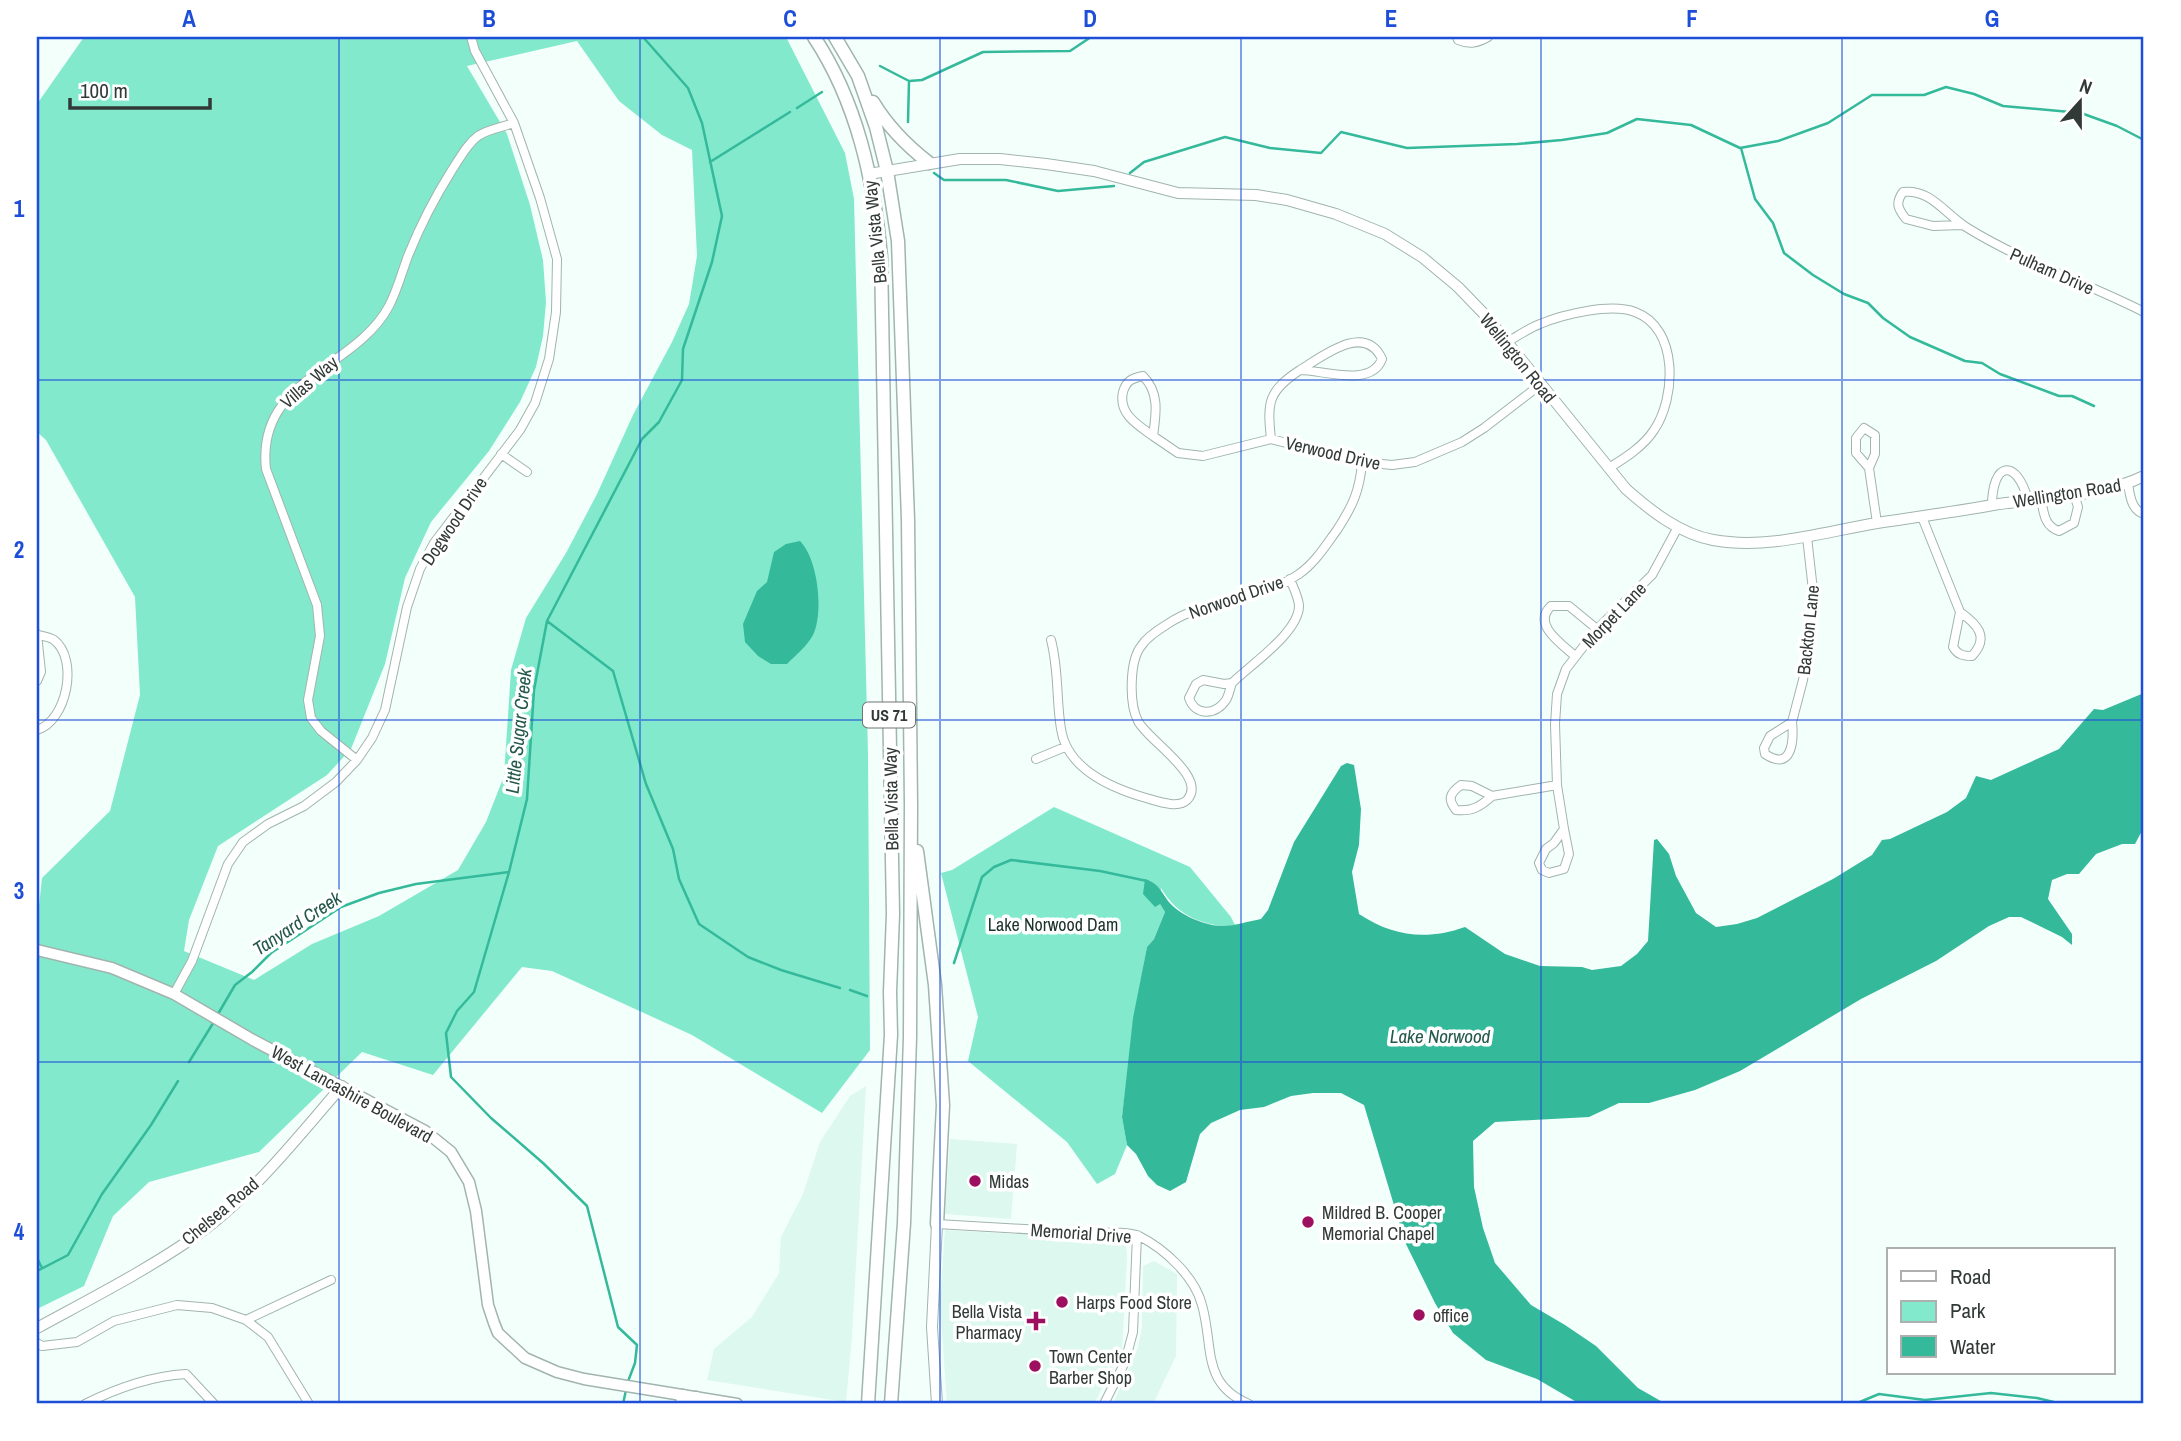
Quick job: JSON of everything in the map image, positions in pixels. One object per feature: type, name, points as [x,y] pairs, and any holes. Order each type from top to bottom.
[{"type":"main road","name":"Bella Vista Way","points":[[814,37],[849,105],[869,174],[881,257],[893,914],[891,1035],[866,1404]]},
{"type":"main road","name":"Bella Vista Way","points":[[835,37],[858,76],[876,127],[887,171],[898,241],[908,520],[910,1037],[905,1196],[891,1404]]},
{"type":"main road","points":[[858,76],[884,120],[908,147],[929,163]]},
{"type":"main road","points":[[911,805],[935,985],[943,1105],[937,1224]]},
{"type":"main road","name":"West Lancashire Boulevard","points":[[37,950],[111,968],[174,994],[253,1040],[425,1131],[451,1152],[469,1182],[476,1211],[488,1305],[498,1333],[525,1358],[556,1372],[584,1379],[660,1392],[689,1401],[737,1404]]},
{"type":"street","name":"Dogwood Drive","points":[[174,994],[192,961],[228,864],[243,842],[268,824],[304,806],[336,782],[357,760],[372,738],[385,710],[407,607],[420,569],[435,543],[520,430],[535,403],[549,359],[556,312],[557,259],[540,198],[514,123],[475,51],[471,37]]},
{"type":"street","points":[[1457,37],[1466,44],[1488,37]]},
{"type":"street","name":"Villas Way","points":[[357,760],[321,731],[311,718],[308,700],[320,636],[317,605],[266,468],[264,450],[267,430],[275,413],[291,395],[366,334],[390,305],[417,235],[467,146],[480,135],[514,123]]},
{"type":"street","name":"Wellington Road","points":[[869,174],[960,159],[1000,159],[1046,164],[1094,171],[1178,193],[1256,195],[1287,200],[1336,214],[1385,234],[1422,257],[1458,287],[1507,342],[1626,489],[1651,511],[1678,527],[1711,540],[1747,543],[1807,537],[1877,523],[2074,494],[2127,484],[2144,476]]},
{"type":"street","name":"Pulham Drive","points":[[1962,225],[1933,226],[1906,219],[1898,209],[1897,200],[1903,192],[1916,190],[1928,196],[1962,225],[2002,249],[2144,312]]},
{"type":"street","points":[[1507,342],[1539,324],[1596,310],[1633,311],[1646,317],[1658,329],[1666,345],[1669,367],[1664,413],[1654,431],[1642,444],[1609,468]]},
{"type":"street","points":[[1271,439],[1268,411],[1271,396],[1284,380],[1300,370],[1326,354],[1356,341],[1369,344],[1378,351],[1381,359],[1379,366],[1370,373],[1357,377],[1300,370]]},
{"type":"street","name":"Verwood Drive","points":[[1153,436],[1155,394],[1151,384],[1143,376],[1132,379],[1125,385],[1121,400],[1124,411],[1132,421],[1153,436],[1178,453],[1203,456],[1271,439],[1362,462],[1392,465],[1415,462],[1438,453],[1484,428],[1540,385]]},
{"type":"street","points":[[501,454],[527,472]]},
{"type":"street","name":"Norwood Drive","points":[[1065,747],[1081,766],[1118,788],[1155,800],[1182,803],[1189,797],[1192,787],[1182,768],[1138,722],[1131,698],[1133,672],[1140,646],[1167,624],[1190,612],[1299,574],[1325,548],[1352,508],[1361,478],[1362,462]]},
{"type":"street","points":[[1869,468],[1877,523]]},
{"type":"street","points":[[1992,506],[1994,482],[1997,474],[2003,470],[2018,475],[2028,500]]},
{"type":"street","points":[[2127,484],[2134,506],[2144,514]]},
{"type":"street","points":[[2041,499],[2045,520],[2051,528],[2059,531],[2074,523],[2078,507],[2074,494]]},
{"type":"street","points":[[1922,517],[1960,612],[1953,647],[1957,653],[1972,656],[1979,648],[1981,638],[1973,621],[1960,612]]},
{"type":"street","name":"Morpet Lane","points":[[1564,829],[1542,856],[1539,863],[1542,870],[1549,873],[1564,869],[1569,854],[1556,785],[1555,724],[1557,694],[1566,669],[1597,629],[1653,575],[1678,527]]},
{"type":"street","name":"Backton Lane","points":[[1792,722],[1765,742],[1765,754],[1772,759],[1780,760],[1787,756],[1794,745],[1792,722],[1803,680],[1814,598],[1807,537]]},
{"type":"street","points":[[1231,683],[1202,680],[1192,690],[1189,698],[1192,706],[1208,713],[1217,710],[1225,701],[1231,683],[1283,637],[1295,622],[1299,606],[1290,579]]},
{"type":"street","points":[[1575,656],[1547,630],[1543,620],[1545,611],[1551,606],[1569,606],[1597,629]]},
{"type":"street","points":[[37,681],[41,672],[37,634],[53,638],[65,654],[68,677],[60,708],[42,729],[37,730]]},
{"type":"street","points":[[1036,759],[1065,747],[1061,730],[1057,664],[1051,640]]},
{"type":"street","points":[[1492,796],[1472,786],[1461,785],[1453,790],[1450,797],[1457,810],[1466,811],[1476,809],[1492,796],[1556,785]]},
{"type":"street","name":"Chelsea Road","points":[[37,1328],[118,1285],[201,1232],[253,1186],[342,1086]]},
{"type":"street","points":[[937,1224],[932,1327],[937,1404]]},
{"type":"street","name":"Memorial Drive","points":[[937,1224],[1137,1235],[1176,1264],[1192,1280],[1202,1304],[1210,1357],[1217,1381],[1233,1398],[1248,1404]]},
{"type":"street","points":[[1104,1404],[1130,1347],[1133,1332],[1137,1235]]},
{"type":"street","points":[[246,1320],[331,1280]]},
{"type":"street","points":[[37,1343],[42,1346],[77,1342],[114,1321],[177,1304],[212,1308],[246,1320],[268,1337],[309,1404]]},
{"type":"street","points":[[85,1404],[106,1394],[168,1375],[186,1374],[214,1404]]},
{"type":"shaded area","points":[[866,1086],[846,1402],[707,1380],[714,1349],[752,1317],[779,1273],[781,1237],[803,1194],[820,1142],[850,1096]]},
{"type":"shaded area","points":[[950,1139],[1017,1144],[1011,1219],[945,1214]]},
{"type":"shaded area","points":[[945,1230],[1120,1240],[1126,1243],[1122,1349],[1094,1404],[947,1404],[940,1303]]},
{"type":"shaded area","points":[[1154,1261],[1177,1274],[1176,1356],[1153,1404],[1113,1404],[1138,1348],[1142,1327],[1143,1266]]},
{"type":"green space","points":[[84,37],[786,37],[845,153],[854,199],[868,754],[870,1050],[822,1113],[692,1035],[552,971],[522,967],[433,1075],[362,1052],[259,1152],[149,1182],[113,1216],[84,1286],[37,1309],[37,924],[42,878],[110,811],[140,695],[135,597],[46,440],[37,432],[37,104]],"holes":[[[577,41],[619,101],[662,135],[692,150],[697,256],[689,304],[597,494],[566,553],[526,618],[511,670],[504,776],[486,822],[458,870],[379,916],[312,944],[254,980],[184,951],[189,920],[218,846],[327,775],[351,749],[385,664],[405,578],[431,522],[489,451],[520,402],[536,367],[543,336],[546,302],[543,260],[530,205],[507,134],[467,66]]]},
{"type":"green space","name":"Lake Norwood Dam","points":[[1054,807],[1190,867],[1231,917],[1236,927],[1213,925],[1192,918],[1175,906],[1161,888],[1160,904],[1165,912],[1154,939],[1147,947],[1135,1011],[1122,1117],[1127,1145],[1115,1174],[1097,1184],[1067,1142],[968,1061],[978,1017],[941,873],[952,870]]},
{"type":"water","points":[[800,541],[815,573],[818,600],[816,625],[808,643],[787,664],[771,664],[758,656],[745,642],[743,624],[757,591],[767,582],[774,552],[786,544]]},
{"type":"water","name":"Lake Norwood","points":[[2144,693],[2144,827],[2135,844],[2122,844],[2096,854],[2079,874],[2067,874],[2052,880],[2048,899],[2072,934],[2072,945],[2062,937],[2021,917],[2009,917],[1989,926],[1936,961],[1861,999],[1740,1071],[1695,1090],[1649,1103],[1619,1103],[1589,1117],[1495,1122],[1473,1141],[1474,1187],[1483,1228],[1495,1263],[1531,1305],[1596,1346],[1638,1388],[1666,1404],[1580,1404],[1537,1379],[1486,1360],[1453,1333],[1405,1242],[1364,1105],[1341,1093],[1291,1096],[1264,1107],[1240,1110],[1211,1123],[1200,1134],[1186,1182],[1170,1191],[1157,1185],[1148,1176],[1136,1154],[1127,1145],[1122,1117],[1133,1018],[1147,947],[1154,939],[1165,912],[1160,904],[1155,907],[1143,894],[1145,879],[1156,885],[1179,911],[1201,922],[1223,926],[1261,919],[1268,910],[1294,842],[1341,766],[1347,763],[1354,765],[1361,809],[1359,845],[1352,872],[1359,914],[1384,927],[1410,934],[1437,934],[1465,927],[1505,954],[1540,966],[1582,967],[1592,970],[1621,966],[1648,941],[1654,840],[1657,839],[1669,854],[1676,876],[1696,913],[1716,927],[1757,918],[1833,879],[1872,855],[1882,840],[1890,839],[1947,812],[1966,798],[1976,776],[1991,780],[2059,749],[2094,709],[2103,710]]},
{"type":"waterway","name":"Little Sugar Creek","points":[[627,1384],[635,1363],[637,1345],[618,1327],[587,1206],[491,1118],[451,1077],[446,1033],[457,1011],[474,992],[527,799],[534,690],[547,621],[642,439],[659,422],[682,380],[683,349],[712,262],[722,216],[702,123],[688,88],[643,37]]},
{"type":"waterway","points":[[880,66],[909,81],[922,80],[983,52],[1070,51],[1091,37]]},
{"type":"waterway","points":[[908,122],[909,81]]},
{"type":"waterway","points":[[1130,173],[1144,162],[1225,137],[1270,148],[1321,153],[1341,132],[1407,148],[1517,144],[1607,133],[1637,119],[1691,125],[1740,148],[1778,141],[1828,123],[1872,95],[1924,95],[1946,87],[1974,94],[2003,106],[2081,113],[2117,126],[2144,140]]},
{"type":"waterway","points":[[797,108],[822,92]]},
{"type":"waterway","points":[[710,162],[790,112]]},
{"type":"waterway","points":[[1741,148],[1755,199],[1773,223],[1784,253],[1813,275],[1844,294],[1868,303],[1883,318],[1910,337],[1965,361],[1982,363],[2000,374],[2059,396],[2072,396],[2094,406]]},
{"type":"waterway","points":[[934,173],[944,180],[1006,180],[1058,191],[1114,186]]},
{"type":"waterway","points":[[547,621],[613,671],[646,784],[673,849],[679,879],[699,924],[748,957],[840,988]]},
{"type":"waterway","points":[[954,963],[982,877],[994,867],[1011,860],[1100,871],[1147,881]]},
{"type":"waterway","name":"Tanyard Creek","points":[[218,1014],[235,985],[271,953],[341,907],[379,893],[416,884],[509,872]]},
{"type":"waterway","points":[[850,990],[867,996]]},
{"type":"waterway","name":"Tanyard Creek","points":[[189,1062],[215,1020]]},
{"type":"waterway","name":"Tanyard Creek","points":[[37,1271],[68,1255],[102,1194],[151,1125],[178,1081]]},
{"type":"waterway","points":[[37,1258],[42,1268]]},
{"type":"waterway","name":"Little Sugar Creek","points":[[623,1404],[626,1390]]},
{"type":"waterway","points":[[1855,1404],[1879,1394],[1925,1400],[1991,1393],[2037,1398],[2062,1404]]},
{"type":"place","name":"Midas","points":[[975,1181]]},
{"type":"place","name":"Mildred B. Cooper Memorial Chapel","points":[[1308,1222]]},
{"type":"place","name":"Harps Food Store","points":[[1062,1302]]},
{"type":"place","name":"office","points":[[1419,1315]]},
{"type":"place","name":"Bella Vista Pharmacy","points":[[1036,1321]]},
{"type":"place","name":"Town Center Barber Shop","points":[[1035,1366]]}]
